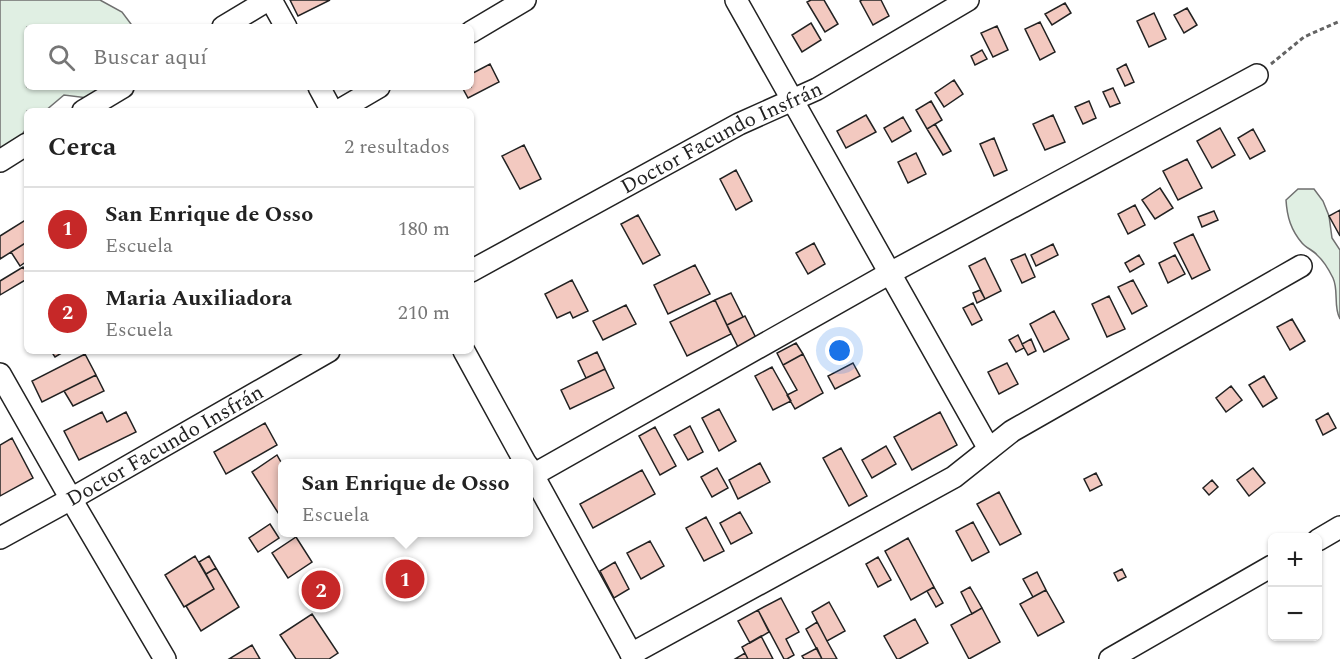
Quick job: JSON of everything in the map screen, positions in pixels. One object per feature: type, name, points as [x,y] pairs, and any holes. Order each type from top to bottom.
[{"type":"street","points":[[228,24],[269,0],[284,24]]},
{"type":"street","points":[[474,30],[525,0]]},
{"type":"street","points":[[736,0],[989,449]]},
{"type":"street","name":"Doctor Facundo Insfrán","points":[[474,269],[739,124],[817,89],[968,0]]},
{"type":"street","points":[[533,466],[1257,75]]},
{"type":"street","points":[[88,108],[118,90]]},
{"type":"street","points":[[321,90],[330,108]]},
{"type":"street","points":[[343,108],[374,90]]},
{"type":"street","points":[[0,160],[24,146]]},
{"type":"street","points":[[533,475],[633,657],[954,477],[1012,431],[1301,266]]},
{"type":"street","name":"Doctor Facundo Insfrán","points":[[0,538],[324,354]]},
{"type":"street","points":[[466,354],[524,459]]},
{"type":"street","points":[[0,374],[165,659]]},
{"type":"street","points":[[1322,537],[1340,527]]},
{"type":"street","points":[[1110,659],[1268,568]]},
{"type":"path","points":[[1257,75],[1304,37],[1340,21]]},
{"type":"green space","points":[[0,0],[100,0],[122,12],[131,24],[24,24],[24,90],[111,90],[96,99],[64,95],[49,108],[24,108],[24,132],[12,150],[0,152]]},
{"type":"green space","points":[[1298,189],[1314,189],[1323,201],[1329,216],[1332,238],[1340,250],[1340,319],[1335,283],[1331,275],[1320,257],[1302,243],[1290,223],[1286,200]]},
{"type":"building","points":[[290,0],[330,0],[298,16]]},
{"type":"building","points":[[824,0],[838,24],[825,32],[807,2]]},
{"type":"building","points":[[881,0],[889,16],[873,25],[860,1]]},
{"type":"building","points":[[1065,3],[1071,13],[1052,25],[1045,14]]},
{"type":"building","points":[[1187,8],[1197,25],[1184,33],[1174,15]]},
{"type":"building","points":[[1154,13],[1166,39],[1149,47],[1137,21]]},
{"type":"building","points":[[1040,22],[1055,52],[1040,60],[1025,29]]},
{"type":"building","points":[[811,23],[821,40],[802,52],[792,35]]},
{"type":"building","points":[[997,26],[1008,50],[993,57],[981,33]]},
{"type":"building","points":[[982,50],[987,59],[975,65],[971,56]]},
{"type":"building","points":[[490,64],[499,82],[468,98],[464,90],[474,90],[474,72]]},
{"type":"building","points":[[1126,64],[1134,82],[1125,86],[1117,69]]},
{"type":"building","points":[[954,80],[963,94],[944,107],[935,93]]},
{"type":"building","points":[[1113,88],[1120,103],[1110,107],[1103,92]]},
{"type":"building","points":[[931,101],[942,120],[927,129],[916,110]]},
{"type":"building","points":[[1089,101],[1096,118],[1083,124],[1075,107]]},
{"type":"building","points":[[866,115],[876,132],[846,148],[837,131]]},
{"type":"building","points":[[1053,115],[1065,142],[1045,150],[1033,124]]},
{"type":"building","points":[[903,117],[911,131],[892,142],[884,128]]},
{"type":"building","points":[[935,124],[951,151],[943,155],[927,129]]},
{"type":"building","points":[[1220,128],[1235,155],[1212,168],[1197,141]]},
{"type":"building","points":[[1253,129],[1265,151],[1250,159],[1238,138]]},
{"type":"building","points":[[994,138],[1007,170],[994,176],[980,144]]},
{"type":"building","points":[[524,145],[541,179],[520,189],[502,156]]},
{"type":"building","points":[[916,153],[926,174],[908,183],[898,162]]},
{"type":"building","points":[[1187,159],[1202,188],[1178,200],[1163,171]]},
{"type":"building","points":[[736,170],[752,201],[736,210],[720,179]]},
{"type":"building","points":[[1160,188],[1173,208],[1155,219],[1142,200]]},
{"type":"building","points":[[1135,205],[1145,225],[1128,234],[1118,214]]},
{"type":"building","points":[[1340,210],[1340,236],[1329,216]]},
{"type":"building","points":[[1214,211],[1218,220],[1202,227],[1198,217]]},
{"type":"building","points":[[638,215],[660,255],[643,264],[621,224]]},
{"type":"building","points":[[24,221],[24,244],[0,259],[0,236]]},
{"type":"building","points":[[1193,234],[1210,270],[1192,279],[1174,243]]},
{"type":"building","points":[[814,243],[825,264],[808,274],[796,253]]},
{"type":"building","points":[[24,244],[24,263],[20,266],[11,252]]},
{"type":"building","points":[[1053,244],[1058,255],[1036,266],[1031,255]]},
{"type":"building","points":[[1025,254],[1035,277],[1022,283],[1011,260]]},
{"type":"building","points":[[1139,255],[1144,264],[1130,272],[1125,263]]},
{"type":"building","points":[[1175,255],[1185,274],[1168,283],[1159,263]]},
{"type":"building","points":[[985,258],[1001,291],[985,299],[969,266]]},
{"type":"building","points":[[695,265],[710,294],[668,314],[654,285]]},
{"type":"building","points":[[24,268],[24,281],[0,295],[0,281]]},
{"type":"building","points":[[572,280],[588,311],[573,318],[570,312],[557,318],[545,294]]},
{"type":"building","points":[[1133,280],[1147,306],[1132,314],[1118,287]]},
{"type":"building","points":[[980,290],[985,299],[977,303],[973,293]]},
{"type":"building","points":[[731,293],[743,317],[727,325],[715,300]]},
{"type":"building","points":[[1109,296],[1125,329],[1107,337],[1092,304]]},
{"type":"building","points":[[715,300],[731,334],[687,356],[670,322]]},
{"type":"building","points":[[973,303],[982,320],[972,325],[963,308]]},
{"type":"building","points":[[626,305],[636,324],[603,340],[593,321]]},
{"type":"building","points":[[1054,311],[1069,339],[1044,352],[1030,324]]},
{"type":"building","points":[[745,316],[756,338],[738,347],[727,325]]},
{"type":"building","points":[[1292,319],[1305,341],[1290,350],[1277,327]]},
{"type":"building","points":[[1018,335],[1024,348],[1016,352],[1009,340]]},
{"type":"building","points":[[1031,339],[1036,351],[1028,355],[1022,344]]},
{"type":"building","points":[[796,343],[803,354],[783,365],[777,353]]},
{"type":"building","points":[[597,352],[605,369],[586,378],[578,361]]},
{"type":"building","points":[[85,354],[96,375],[42,402],[32,381]]},
{"type":"building","points":[[803,354],[823,393],[795,409],[787,395],[797,390],[783,365]]},
{"type":"building","points":[[853,363],[860,376],[835,389],[828,376]]},
{"type":"building","points":[[1007,363],[1018,384],[999,394],[988,372]]},
{"type":"building","points":[[772,367],[791,401],[773,410],[755,376]]},
{"type":"building","points":[[605,369],[614,388],[570,409],[561,390]]},
{"type":"building","points":[[96,375],[104,391],[73,406],[64,391]]},
{"type":"building","points":[[1264,376],[1277,398],[1263,407],[1249,385]]},
{"type":"building","points":[[1231,386],[1242,400],[1226,412],[1216,398]]},
{"type":"building","points":[[719,409],[736,441],[719,451],[702,418]]},
{"type":"building","points":[[102,412],[107,422],[126,412],[136,432],[79,460],[64,431]]},
{"type":"building","points":[[940,412],[957,445],[912,470],[894,437]]},
{"type":"building","points":[[1328,413],[1336,428],[1323,435],[1316,420]]},
{"type":"building","points":[[265,423],[277,445],[226,474],[214,452]]},
{"type":"building","points":[[690,426],[703,452],[688,460],[674,435]]},
{"type":"building","points":[[655,427],[676,466],[660,475],[639,436]]},
{"type":"building","points":[[12,438],[33,478],[0,496],[0,445]]},
{"type":"building","points":[[886,446],[896,464],[872,478],[862,460]]},
{"type":"building","points":[[841,448],[867,496],[849,506],[823,458]]},
{"type":"building","points":[[277,455],[279,459],[278,513],[252,472]]},
{"type":"building","points":[[760,463],[770,482],[738,499],[729,480]]},
{"type":"building","points":[[717,468],[728,488],[712,497],[701,477]]},
{"type":"building","points":[[1253,468],[1265,483],[1249,496],[1237,480]]},
{"type":"building","points":[[642,470],[655,494],[593,528],[580,504]]},
{"type":"building","points":[[1096,473],[1102,485],[1090,491],[1084,479]]},
{"type":"building","points":[[1212,480],[1218,487],[1209,495],[1203,488]]},
{"type":"building","points":[[999,492],[1021,534],[1000,545],[977,504]]},
{"type":"building","points":[[740,512],[752,533],[731,544],[720,523]]},
{"type":"building","points":[[706,517],[724,551],[704,561],[686,528]]},
{"type":"building","points":[[973,522],[989,552],[972,561],[956,531]]},
{"type":"building","points":[[270,524],[279,538],[258,552],[249,538]]},
{"type":"building","points":[[296,537],[312,562],[288,578],[272,553]]},
{"type":"building","points":[[908,538],[934,587],[911,600],[885,551]]},
{"type":"building","points":[[650,541],[664,566],[641,579],[627,553]]},
{"type":"building","points":[[195,556],[214,589],[184,607],[165,575]]},
{"type":"building","points":[[209,556],[216,568],[206,574],[199,562]]},
{"type":"building","points":[[878,557],[891,580],[878,587],[866,564]]},
{"type":"building","points":[[615,562],[629,589],[614,598],[600,571]]},
{"type":"building","points":[[216,568],[239,607],[201,631],[186,606],[214,589],[206,574]]},
{"type":"building","points":[[1122,569],[1126,577],[1118,581],[1114,573]]},
{"type":"building","points":[[1037,572],[1046,590],[1033,597],[1023,579]]},
{"type":"building","points":[[934,587],[943,603],[936,607],[927,591]]},
{"type":"building","points":[[970,587],[982,608],[972,614],[961,592]]},
{"type":"building","points":[[1046,590],[1064,622],[1038,636],[1020,604]]},
{"type":"building","points":[[781,598],[799,632],[786,639],[794,655],[787,659],[784,659],[758,610]]},
{"type":"building","points":[[829,602],[845,631],[827,641],[812,612]]},
{"type":"building","points":[[982,608],[1000,642],[969,659],[951,625]]},
{"type":"building","points":[[758,610],[769,632],[750,643],[738,621]]},
{"type":"building","points":[[312,614],[338,653],[329,659],[296,659],[280,635]]},
{"type":"building","points":[[915,619],[928,643],[897,659],[884,636]]},
{"type":"building","points":[[817,622],[837,659],[822,659],[806,629]]},
{"type":"building","points":[[761,636],[773,659],[748,659],[742,647]]},
{"type":"building","points":[[252,645],[260,659],[229,659]]},
{"type":"building","points":[[817,648],[822,659],[804,659],[802,656]]},
{"type":"building","points":[[745,653],[748,659],[735,659]]},
{"type":"place","name":"San Enrique de Osso","points":[[405,579]]},
{"type":"place","name":"Maria Auxiliadora","points":[[321,590]]}]
